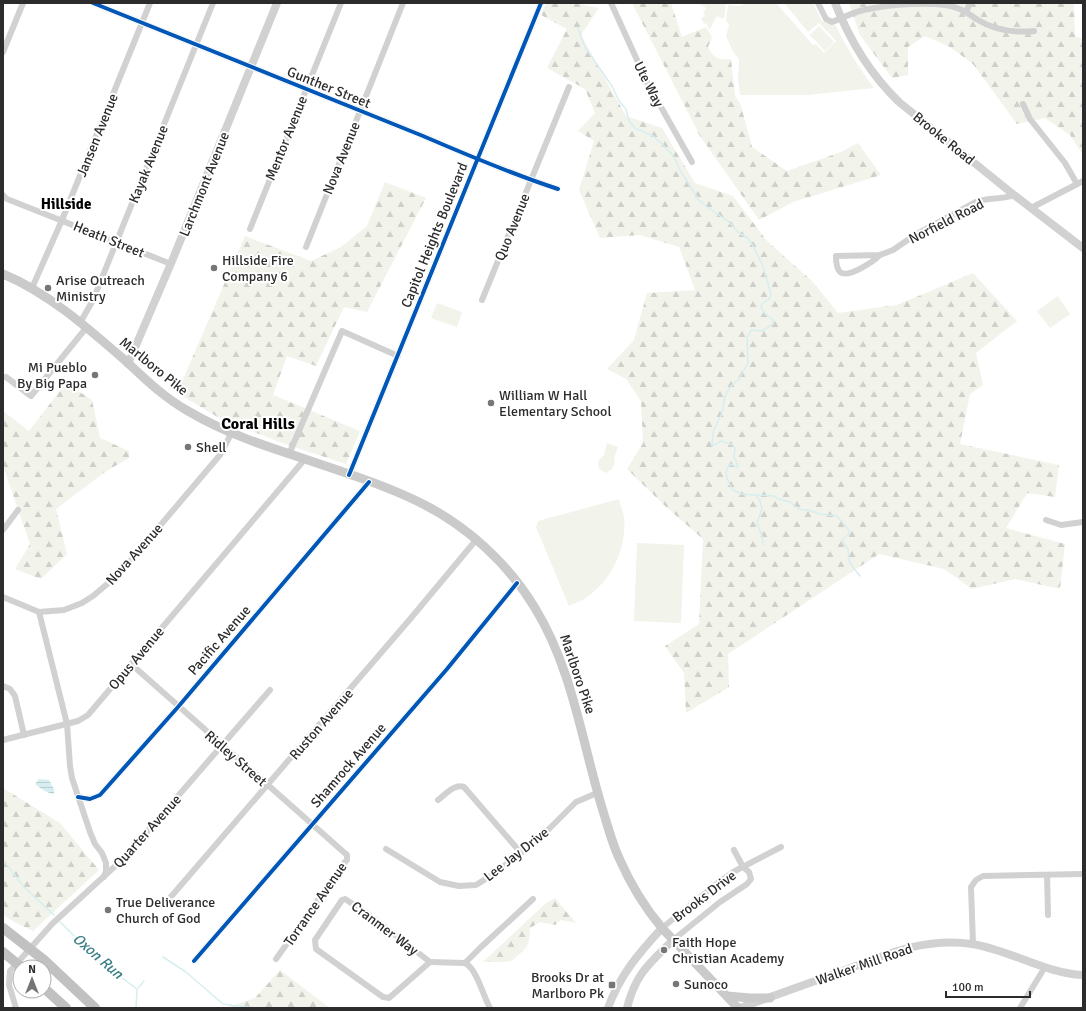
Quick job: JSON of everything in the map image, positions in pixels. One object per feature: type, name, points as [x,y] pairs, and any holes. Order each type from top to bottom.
[{"type":"highway","points":[[3,928],[29,948],[95,1008]]},
{"type":"highway","points":[[3,952],[12,959]]},
{"type":"highway","points":[[52,995],[66,1008]]},
{"type":"main road","name":"Marlboro Pike","points":[[3,274],[45,296],[83,326],[151,385],[169,399],[206,422],[231,434],[369,482],[427,506],[464,530],[500,562],[517,583],[543,621],[558,653],[571,693],[597,793],[612,841],[619,859],[639,897],[662,928],[739,1008]]},
{"type":"main road","points":[[727,996],[770,998]]},
{"type":"street","points":[[3,52],[23,3]]},
{"type":"street","name":"Gunther Street","points":[[93,3],[197,44],[476,159],[558,189]]},
{"type":"street","name":"Jansen Avenue","points":[[32,288],[62,220],[150,3]]},
{"type":"street","name":"Kayak Avenue","points":[[6,377],[31,396],[83,326],[214,3]]},
{"type":"street","name":"Larchmont Avenue","points":[[128,364],[171,264],[277,3]]},
{"type":"street","name":"Mentor Avenue","points":[[250,229],[341,3]]},
{"type":"street","name":"Nova Avenue","points":[[306,247],[403,3]]},
{"type":"street","name":"Capitol Heights Boulevard","points":[[349,475],[476,159],[541,3]]},
{"type":"street","name":"Ute Way","points":[[611,3],[653,94],[692,162]]},
{"type":"street","points":[[818,3],[826,19],[832,22],[863,10],[923,4],[940,4],[966,12],[979,21],[1009,32],[1034,31]]},
{"type":"street","name":"Brooke Road","points":[[835,3],[852,41],[869,69],[899,102],[1014,195],[1083,248]]},
{"type":"street","points":[[966,12],[970,3]]},
{"type":"street","name":"Quo Avenue","points":[[482,300],[569,88]]},
{"type":"street","points":[[1023,104],[1030,119],[1065,163],[1077,184]]},
{"type":"street","points":[[1031,208],[1083,181]]},
{"type":"street","name":"Heath Street","points":[[3,195],[7,199],[171,264]]},
{"type":"street","name":"Norfield Road","points":[[880,255],[836,256],[838,270],[841,273],[846,274],[855,271],[880,255],[893,250],[915,235],[976,202],[985,199],[1014,195]]},
{"type":"street","points":[[289,454],[342,330],[398,356]]},
{"type":"street","name":"Nova Avenue","points":[[3,597],[39,612],[64,610],[82,603],[94,596],[119,574],[220,455],[231,434]]},
{"type":"street","name":"Opus Avenue","points":[[3,740],[78,721],[88,715],[305,459]]},
{"type":"street","name":"Pacific Avenue","points":[[78,797],[90,799],[96,798],[100,795],[178,707],[369,482]]},
{"type":"street","points":[[3,530],[18,510]]},
{"type":"street","points":[[1046,520],[1061,525],[1083,522]]},
{"type":"street","name":"Ruston Avenue","points":[[163,906],[411,618],[476,540]]},
{"type":"street","name":"Shamrock Avenue","points":[[194,961],[311,824],[447,669],[517,583]]},
{"type":"street","points":[[39,612],[67,724],[70,766],[78,797],[90,832],[106,863],[104,878]]},
{"type":"street","name":"Ridley Street","points":[[131,664],[222,746],[342,850]]},
{"type":"street","points":[[3,686],[10,690],[14,696],[24,735]]},
{"type":"street","name":"Quarter Avenue","points":[[23,959],[29,948],[52,924],[104,878],[142,839],[270,690]]},
{"type":"street","points":[[438,800],[454,788],[460,786],[464,787],[521,853]]},
{"type":"street","name":"Lee Jay Drive","points":[[386,849],[440,882],[459,886],[472,886],[482,882],[521,853],[550,828],[572,805],[583,798],[597,793]]},
{"type":"street","points":[[734,850],[743,867],[781,847]]},
{"type":"street","name":"Torrance Avenue","points":[[276,959],[347,860],[346,854],[342,850]]},
{"type":"street","name":"Brooks Drive","points":[[608,1008],[629,966],[662,928],[719,882],[743,867],[748,872],[751,879],[747,884],[720,902],[673,940],[656,956],[640,975],[634,987],[628,1008]]},
{"type":"street","points":[[973,944],[972,887],[976,880],[983,876],[1083,874]]},
{"type":"street","points":[[1047,875],[1048,915]]},
{"type":"street","points":[[465,963],[533,899]]},
{"type":"street","name":"Cranmer Way","points":[[342,900],[346,900],[367,913],[430,962],[389,998],[384,998],[316,950],[315,940],[342,900]]},
{"type":"street","name":"Walker Mill Road","points":[[739,1008],[906,948],[933,943],[973,944],[1045,968],[1065,973],[1083,975]]},
{"type":"street","points":[[430,962],[465,963],[470,966],[490,1008]]},
{"type":"street","points":[[1020,1008],[1045,968]]},
{"type":"street","name":"Quarter Avenue","points":[[12,970],[10,971],[9,978],[9,985],[12,995]]},
{"type":"green space","points":[[546,3],[575,3],[599,8],[581,35],[626,116],[662,128],[695,183],[733,196],[767,241],[812,281],[838,313],[897,305],[973,273],[1017,321],[976,353],[983,385],[970,394],[960,444],[1059,465],[1055,497],[1027,493],[1006,528],[1065,544],[1060,589],[1015,579],[972,589],[944,569],[879,554],[728,654],[729,687],[686,713],[684,673],[665,646],[699,624],[703,539],[665,506],[627,469],[643,443],[641,401],[626,379],[607,369],[634,340],[647,293],[695,290],[679,247],[640,235],[600,238],[579,190],[594,141],[578,131],[595,113],[585,89],[547,68],[567,29],[541,15]]},
{"type":"green space","points":[[632,3],[671,3],[682,37],[706,27],[712,37],[708,47],[712,54],[719,59],[731,59],[735,95],[741,106],[752,147],[787,171],[841,152],[858,143],[881,175],[793,202],[759,220],[700,136]]},
{"type":"green space","points":[[748,3],[776,3],[813,45],[816,44],[824,53],[836,41],[819,23],[808,32],[784,3],[813,3],[822,21],[832,25],[835,24],[853,57],[874,88],[807,95],[740,95],[738,79],[739,59],[733,51],[726,36],[729,25],[726,20],[728,5],[739,6]]},
{"type":"green space","points":[[849,3],[1074,3],[1075,36],[1083,39],[1083,155],[1070,135],[1045,118],[1017,124],[973,64],[950,47],[925,36],[908,47],[908,75],[892,78],[860,35]]},
{"type":"green space","points":[[699,4],[726,4],[724,19],[717,16],[709,30],[707,23],[704,24],[701,18],[705,16],[703,13],[706,9],[704,6]]},
{"type":"green space","points":[[819,26],[834,42],[825,51],[810,35]]},
{"type":"green space","points":[[385,182],[426,198],[367,312],[344,307],[316,366],[287,356],[273,395],[360,431],[346,464],[282,443],[221,419],[177,393],[245,236],[311,261],[341,247],[367,226]]},
{"type":"green space","points":[[1058,296],[1070,314],[1050,328],[1037,311]]},
{"type":"green space","points":[[437,303],[462,312],[457,327],[431,318]]},
{"type":"green space","points":[[66,383],[92,400],[100,438],[129,451],[129,458],[105,472],[56,509],[67,554],[41,579],[15,569],[30,544],[3,466],[3,411],[29,431]]},
{"type":"green space","points":[[607,443],[618,447],[612,469],[606,473],[599,469],[598,463],[604,455]]},
{"type":"green space","points":[[619,499],[624,517],[624,528],[621,549],[617,559],[612,569],[599,587],[586,598],[569,606],[536,527],[538,521]]},
{"type":"green space","points":[[637,543],[684,545],[681,623],[634,621]]},
{"type":"green space","points":[[3,788],[60,823],[99,870],[33,931],[3,915]]},
{"type":"green space","points":[[555,898],[576,923],[561,920],[555,925],[540,922],[530,928],[529,941],[526,948],[513,960],[506,962],[483,962],[546,903]]},
{"type":"green space","points":[[280,970],[330,1008],[225,1008],[255,998]]},
{"type":"shaded area","points":[[39,779],[49,780],[54,789],[54,794],[49,793],[35,784]]},
{"type":"waterway","points":[[578,28],[585,47],[612,86],[619,101],[626,109],[629,121],[635,128],[653,136],[662,144],[674,157],[680,170],[698,199],[728,221],[739,233],[748,238],[762,264],[771,294],[769,299],[762,304],[761,307],[764,313],[773,320],[773,324],[762,331],[752,330],[747,337],[748,363],[739,379],[730,387],[725,396],[722,413],[713,432],[712,446],[721,441],[733,445],[735,449],[734,457],[738,466],[737,467],[731,464],[727,468],[726,475],[729,483],[733,490],[741,494],[774,496],[778,499],[790,502],[799,509],[837,516],[849,530],[849,534],[842,540],[848,549],[849,561],[860,576]]},
{"type":"waterway","points":[[756,495],[760,501],[762,509],[757,523],[762,536],[763,545]]},
{"type":"waterway","name":"Oxon Run","points":[[3,862],[8,866],[23,886],[54,915]]},
{"type":"waterway","name":"Oxon Run","points":[[60,922],[102,963],[137,989],[136,1008]]},
{"type":"waterway","name":"Oxon Run","points":[[163,957],[186,972],[223,1004],[260,1008]]},
{"type":"waterway","name":"Oxon Run","points":[[138,988],[144,981]]},
{"type":"cycle path","points":[[93,3],[490,164],[558,189]]},
{"type":"cycle path","points":[[349,475],[541,3]]},
{"type":"cycle path","points":[[78,797],[90,799],[100,795],[178,707],[369,482]]},
{"type":"cycle path","points":[[194,961],[447,669],[517,583]]},
{"type":"place","name":"Hillside Fire Company 6","points":[[214,268]]},
{"type":"place","name":"Arise Outreach Ministry","points":[[48,288]]},
{"type":"place","name":"Mi Pueblo By Big Papa","points":[[95,375]]},
{"type":"place","name":"William W Hall Elementary School","points":[[491,403]]},
{"type":"place","name":"Shell","points":[[188,447]]},
{"type":"place","name":"True Deliverance Church of God","points":[[108,910]]},
{"type":"place","name":"Faith Hope Christian Academy","points":[[664,950]]},
{"type":"place","name":"Sunoco","points":[[676,984]]},
{"type":"place","name":"Brooks Dr at Marlboro Pk","points":[[612,985]]},
{"type":"district","name":"Hillside","points":[[66,204]]},
{"type":"district","name":"Coral Hills","points":[[258,423]]}]
